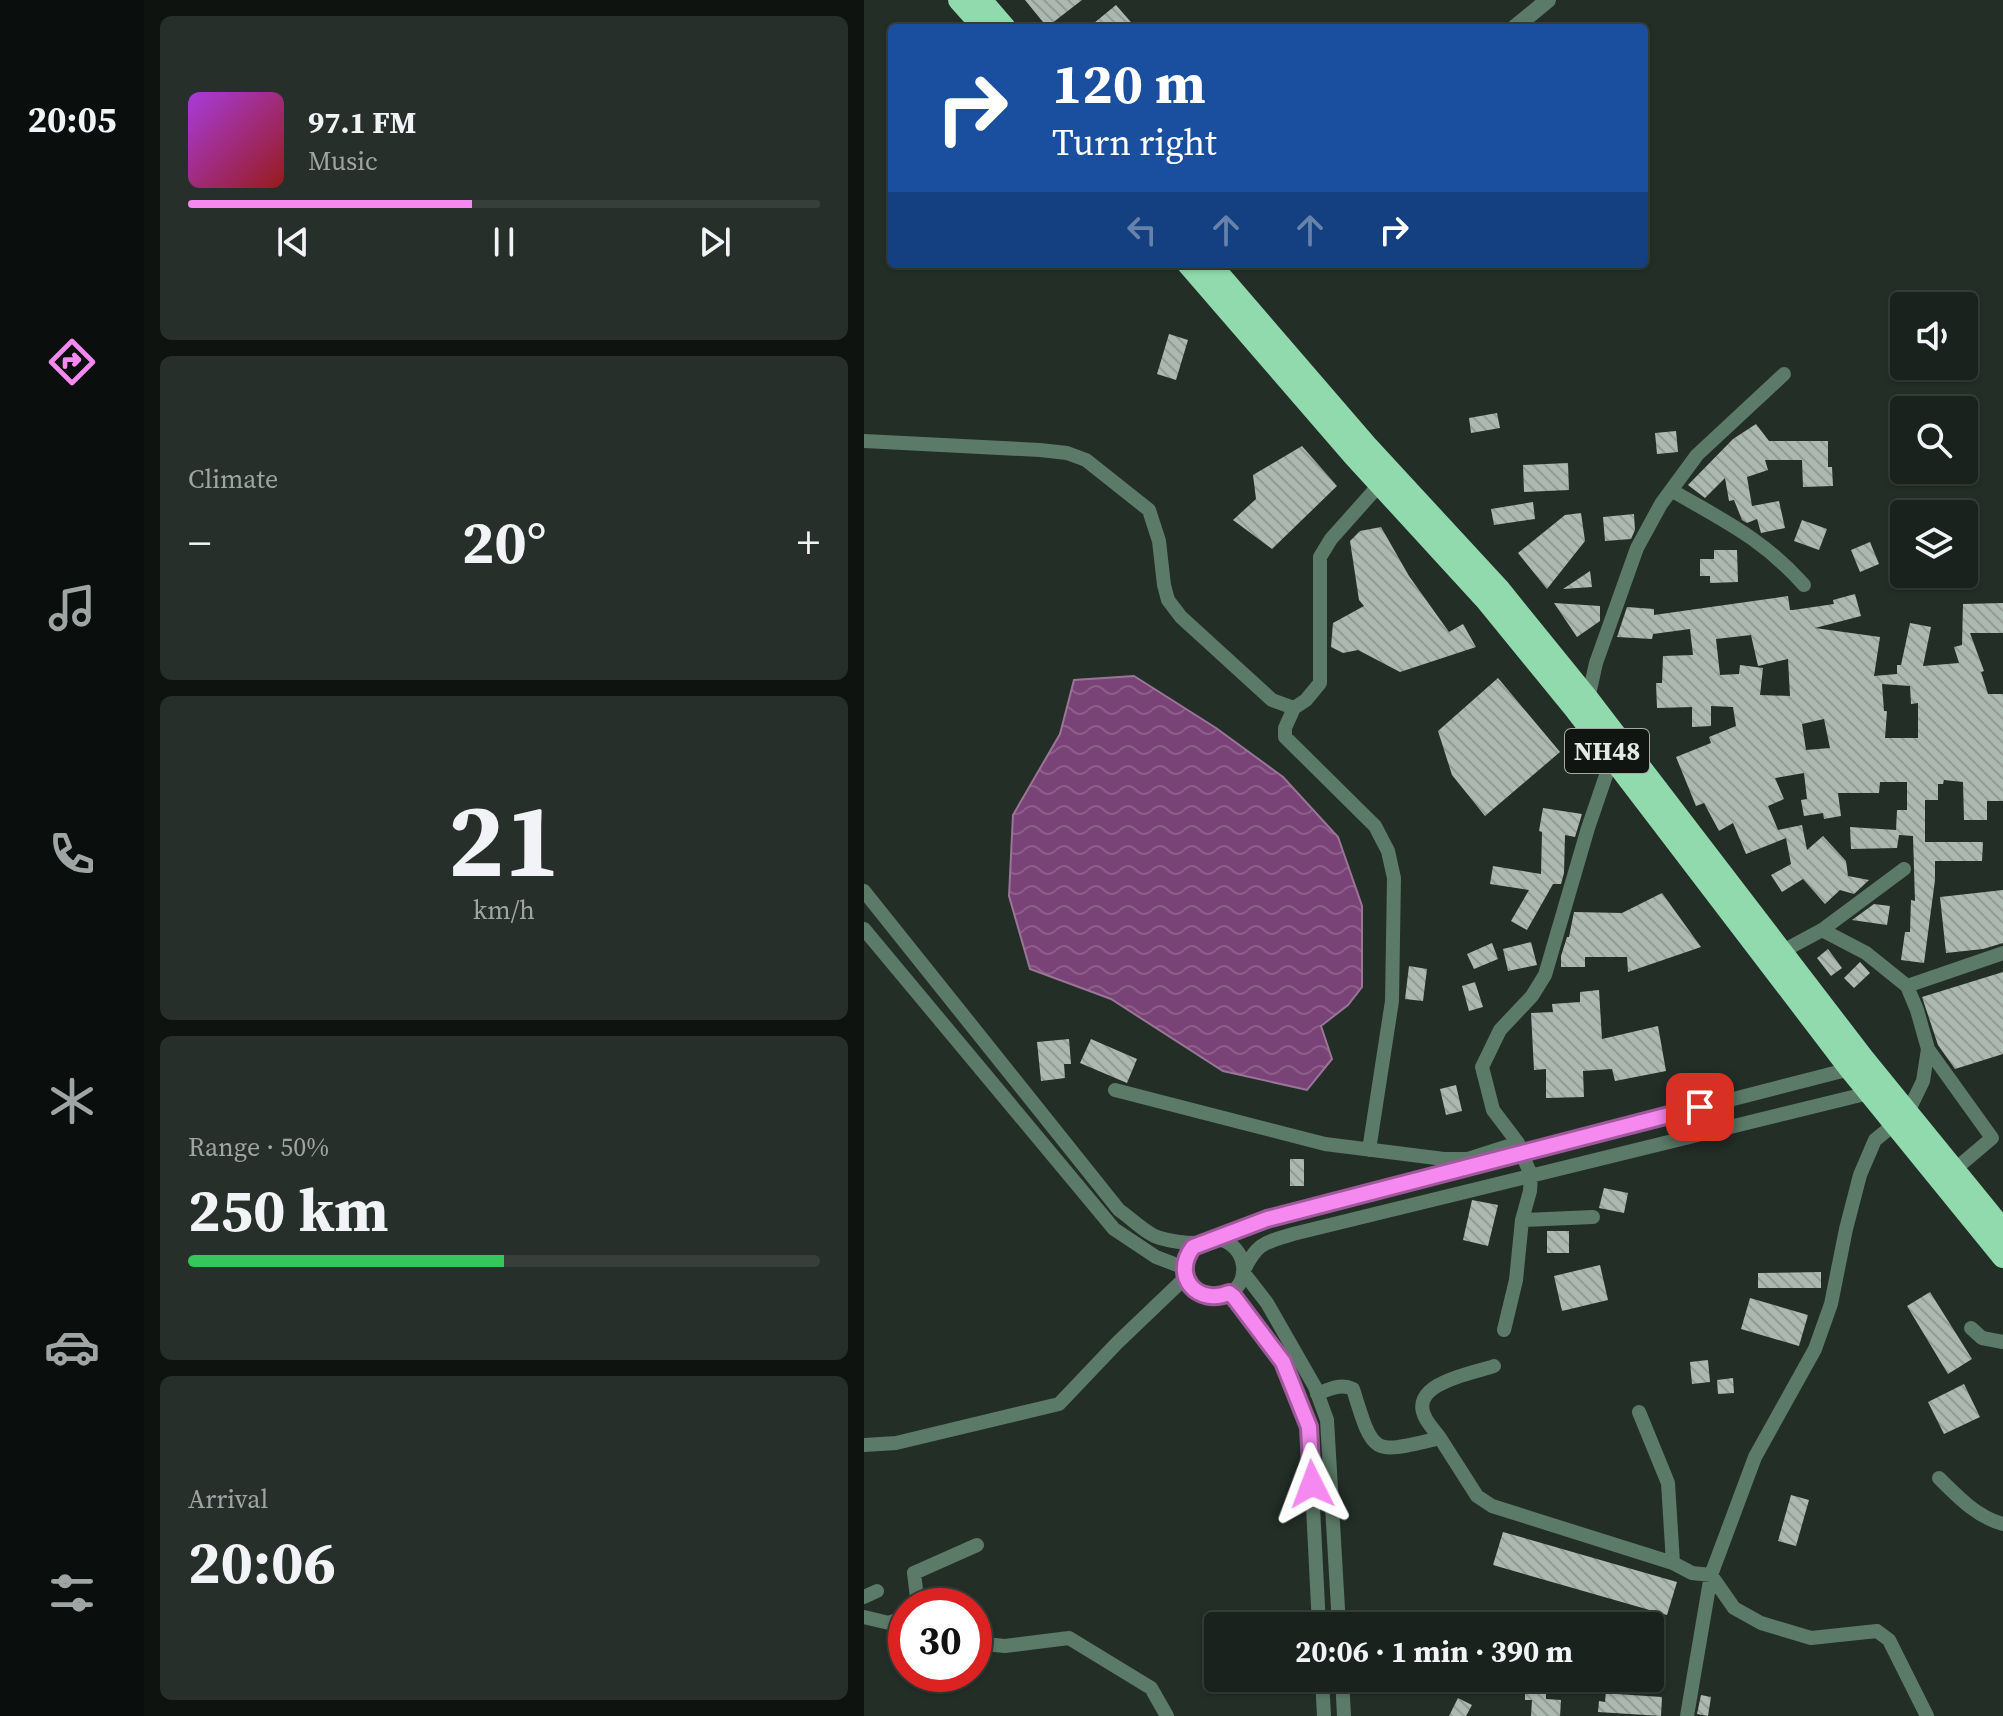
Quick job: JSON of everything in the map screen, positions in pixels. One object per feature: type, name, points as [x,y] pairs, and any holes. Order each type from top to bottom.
[{"type":"highway","points":[[959,0],[980,24]]},
{"type":"highway","points":[[981,0],[1002,24]]},
{"type":"highway","name":"NH48","points":[[1191,268],[1380,484],[1581,704],[1612,758],[1781,952],[2003,1257]]},
{"type":"highway","name":"NH48","points":[[1217,268],[1366,445],[1499,589],[1869,1093],[1901,1119],[1953,1171],[2003,1230]]},
{"type":"street","points":[[1519,24],[1548,0]]},
{"type":"street","points":[[1581,704],[1637,548],[1671,490],[1697,455],[1784,374]]},
{"type":"street","points":[[864,441],[1040,450],[1067,453],[1086,460],[1149,510],[1159,541],[1168,600],[1181,617],[1272,700],[1294,708]]},
{"type":"street","points":[[1369,1150],[1392,1001],[1394,878],[1388,851],[1375,826],[1285,737],[1285,728],[1294,708],[1306,700],[1320,683],[1320,557],[1331,539],[1380,484]]},
{"type":"street","points":[[1671,490],[1750,534],[1782,560],[1804,585]]},
{"type":"street","points":[[1504,1330],[1516,1280],[1522,1220],[1531,1175],[1519,1148],[1493,1110],[1482,1067],[1500,1030],[1532,996],[1545,975],[1612,758]]},
{"type":"street","points":[[1781,952],[1822,930],[1904,869]]},
{"type":"street","points":[[864,891],[1119,1210],[1158,1238],[1204,1242],[1217,1239],[1234,1247],[1240,1254],[1243,1272],[1267,1303],[1317,1394],[1327,1420],[1338,1612]]},
{"type":"street","points":[[864,929],[1114,1229],[1185,1272],[1196,1291],[1212,1297],[1236,1288],[1254,1250],[1263,1243],[1869,1093]]},
{"type":"street","points":[[1822,930],[1866,953],[1907,986],[1928,1049],[1992,1138],[1953,1171]]},
{"type":"street","points":[[1907,986],[2003,953]]},
{"type":"street","points":[[1687,1716],[1711,1575],[1755,1457],[1815,1349],[1831,1304],[1860,1175],[1875,1140],[1901,1119],[1923,1081],[1928,1049]]},
{"type":"street","points":[[1115,1090],[1325,1144],[1444,1159],[1468,1159],[1850,1069]]},
{"type":"street","points":[[864,1445],[896,1443],[1059,1404],[1185,1272],[1189,1253],[1204,1242],[1267,1219],[1519,1148]]},
{"type":"street","points":[[1522,1220],[1593,1217]]},
{"type":"street","points":[[1229,1293],[1283,1362],[1309,1427],[1318,1612]]},
{"type":"street","points":[[1971,1328],[1982,1338],[2003,1342]]},
{"type":"street","points":[[1494,1366],[1440,1383],[1429,1389],[1423,1402],[1423,1415],[1477,1496],[1492,1506],[1673,1563],[1692,1573],[1711,1575],[1734,1608],[1761,1623],[1811,1638],[1877,1631],[1889,1640],[1927,1716]]},
{"type":"street","points":[[1317,1394],[1331,1388],[1347,1386],[1353,1389],[1367,1435],[1374,1443],[1393,1449],[1440,1438]]},
{"type":"street","points":[[1639,1412],[1668,1483],[1673,1563]]},
{"type":"street","points":[[1939,1478],[1971,1508],[2003,1524]]},
{"type":"street","points":[[916,1588],[914,1573],[977,1545]]},
{"type":"street","points":[[864,1617],[888,1623]]},
{"type":"street","points":[[992,1645],[1069,1638],[1151,1688],[1167,1716]]},
{"type":"street","points":[[1323,1692],[1324,1716]]},
{"type":"street","points":[[1343,1692],[1344,1716]]},
{"type":"water","points":[[1134,676],[1216,728],[1283,777],[1338,837],[1362,906],[1362,987],[1348,1005],[1321,1026],[1332,1059],[1307,1090],[1223,1071],[1111,999],[1030,969],[1009,896],[1013,815],[1060,734],[1074,680]]},
{"type":"building","points":[[1025,0],[1082,0],[1051,24],[1045,24]]},
{"type":"building","points":[[1116,5],[1133,24],[1093,24]]},
{"type":"building","points":[[1169,334],[1188,340],[1176,380],[1157,374]]},
{"type":"building","points":[[1497,413],[1500,428],[1471,433],[1469,418]]},
{"type":"building","points":[[1756,424],[1769,441],[1828,441],[1828,467],[1832,467],[1833,486],[1803,487],[1802,460],[1765,460],[1768,470],[1747,477],[1752,506],[1779,501],[1785,528],[1761,533],[1757,519],[1747,523],[1742,520],[1734,500],[1729,501],[1725,478],[1705,498],[1688,485],[1733,439]]},
{"type":"building","points":[[1676,431],[1678,452],[1657,454],[1655,433]]},
{"type":"building","points":[[1302,446],[1337,486],[1272,549],[1233,520],[1256,499],[1253,475]]},
{"type":"building","points":[[1568,463],[1569,490],[1524,492],[1523,465]]},
{"type":"building","points":[[1533,502],[1535,519],[1494,525],[1491,509]]},
{"type":"building","points":[[1581,513],[1585,541],[1547,589],[1518,553],[1565,515]]},
{"type":"building","points":[[1634,514],[1635,530],[1631,539],[1605,541],[1603,517]]},
{"type":"building","points":[[1802,520],[1827,529],[1819,550],[1794,541]]},
{"type":"building","points":[[1381,527],[1409,576],[1449,632],[1463,624],[1476,647],[1400,672],[1358,650],[1343,653],[1331,647],[1333,623],[1364,606],[1359,600],[1350,541],[1360,531]]},
{"type":"building","points":[[1870,542],[1879,564],[1860,572],[1851,550]]},
{"type":"building","points":[[1714,550],[1737,550],[1738,582],[1710,583],[1710,576],[1700,576],[1700,559],[1714,559]]},
{"type":"building","points":[[1590,571],[1592,587],[1563,589]]},
{"type":"building","points":[[1855,594],[1861,616],[1815,628],[1880,637],[1874,676],[1897,674],[1910,623],[1931,627],[1923,666],[1959,663],[1954,647],[1962,645],[1963,604],[2003,603],[2003,633],[1970,633],[1984,671],[1981,672],[1988,694],[2003,694],[2003,801],[1987,801],[1987,820],[1964,820],[1963,782],[1944,780],[1943,784],[1938,784],[1938,800],[1925,800],[1925,842],[1983,842],[1982,861],[1935,861],[1924,963],[1901,960],[1905,932],[1910,932],[1911,900],[1915,901],[1913,836],[1899,835],[1897,848],[1851,849],[1850,827],[1896,830],[1897,810],[1907,810],[1907,782],[1880,782],[1879,793],[1838,793],[1841,816],[1824,819],[1823,813],[1804,816],[1801,800],[1807,799],[1804,773],[1775,778],[1784,799],[1768,806],[1778,830],[1802,825],[1807,850],[1823,836],[1846,861],[1848,876],[1869,880],[1854,894],[1840,890],[1825,904],[1803,879],[1782,892],[1771,875],[1791,864],[1786,838],[1746,854],[1733,823],[1719,831],[1704,803],[1696,806],[1676,757],[1711,743],[1709,737],[1736,726],[1733,707],[1711,706],[1711,726],[1692,727],[1692,707],[1657,708],[1656,683],[1662,683],[1663,656],[1693,655],[1690,629],[1653,634],[1652,639],[1617,637],[1627,607],[1654,609],[1654,615],[1788,596],[1790,610],[1834,604],[1833,600]],"holes":[[[1751,635],[1758,666],[1788,659],[1790,696],[1760,695],[1763,668],[1740,665],[1739,674],[1720,675],[1716,639]],[[1882,684],[1910,686],[1911,704],[1918,703],[1918,738],[1885,738],[1887,711],[1884,711]],[[1824,719],[1830,748],[1806,750],[1802,724]]]},
{"type":"building","points":[[1554,603],[1600,606],[1600,621],[1577,637]]},
{"type":"building","points":[[1498,678],[1560,752],[1485,816],[1452,775],[1438,731]]},
{"type":"building","points":[[1543,808],[1582,814],[1575,837],[1565,835],[1561,884],[1553,884],[1527,930],[1511,921],[1529,890],[1490,884],[1493,866],[1541,874],[1542,832],[1539,831]]},
{"type":"building","points":[[2003,890],[2003,943],[1983,949],[1946,953],[1940,897]]},
{"type":"building","points":[[1662,893],[1701,947],[1628,972],[1627,957],[1585,957],[1585,967],[1561,967],[1561,956],[1574,912],[1622,913]]},
{"type":"building","points":[[1874,904],[1890,906],[1887,925],[1852,920]]},
{"type":"building","points":[[1531,942],[1537,965],[1508,971],[1503,949]]},
{"type":"building","points":[[1492,943],[1498,959],[1474,969],[1467,954]]},
{"type":"building","points":[[1828,949],[1842,968],[1831,976],[1817,958]]},
{"type":"building","points":[[1860,962],[1870,973],[1854,988],[1844,978]]},
{"type":"building","points":[[1409,966],[1427,969],[1423,1001],[1405,999]]},
{"type":"building","points":[[2003,972],[2003,1054],[1955,1069],[1938,1045],[1922,997]]},
{"type":"building","points":[[1475,982],[1483,1007],[1469,1011],[1462,986]]},
{"type":"building","points":[[1599,990],[1602,1039],[1658,1026],[1666,1071],[1615,1081],[1612,1069],[1583,1071],[1584,1097],[1546,1098],[1546,1069],[1534,1070],[1531,1013],[1553,1012],[1552,1004],[1580,1002],[1580,992]]},
{"type":"building","points":[[1069,1039],[1071,1064],[1064,1064],[1065,1078],[1041,1081],[1037,1042]]},
{"type":"building","points":[[1091,1039],[1137,1059],[1127,1083],[1080,1063]]},
{"type":"building","points":[[1456,1085],[1462,1111],[1446,1115],[1440,1089]]},
{"type":"building","points":[[1290,1159],[1304,1159],[1304,1186],[1290,1186]]},
{"type":"building","points":[[1604,1188],[1628,1193],[1624,1213],[1599,1208]]},
{"type":"building","points":[[1472,1200],[1498,1205],[1488,1246],[1463,1240]]},
{"type":"building","points":[[1547,1231],[1569,1231],[1569,1253],[1547,1253]]},
{"type":"building","points":[[1600,1265],[1608,1300],[1562,1311],[1554,1276]]},
{"type":"building","points":[[1821,1272],[1821,1288],[1758,1288],[1758,1273]]},
{"type":"building","points":[[1930,1292],[1972,1359],[1948,1374],[1907,1306]]},
{"type":"building","points":[[1750,1298],[1808,1315],[1799,1346],[1741,1329]]},
{"type":"building","points":[[1708,1360],[1710,1382],[1692,1384],[1690,1362]]},
{"type":"building","points":[[1733,1378],[1734,1393],[1718,1394],[1717,1380]]},
{"type":"building","points":[[1964,1384],[1980,1417],[1944,1434],[1928,1402]]},
{"type":"building","points":[[1791,1495],[1809,1500],[1796,1546],[1778,1541]]},
{"type":"building","points":[[1503,1532],[1677,1582],[1667,1615],[1493,1565]]},
{"type":"building","points":[[1525,1692],[1546,1692],[1546,1699],[1561,1700],[1560,1716],[1531,1716],[1532,1700],[1525,1700]]},
{"type":"building","points":[[1606,1692],[1662,1697],[1661,1716],[1598,1712],[1599,1701],[1605,1702]]},
{"type":"building","points":[[1701,1695],[1711,1697],[1708,1716],[1697,1714]]},
{"type":"building","points":[[1458,1698],[1472,1705],[1466,1716],[1449,1716]]},
{"type":"route","points":[[1312,1484],[1309,1427],[1283,1362],[1234,1297],[1229,1293],[1221,1297],[1204,1295],[1190,1285],[1185,1268],[1193,1247],[1267,1219],[1700,1107]]}]
